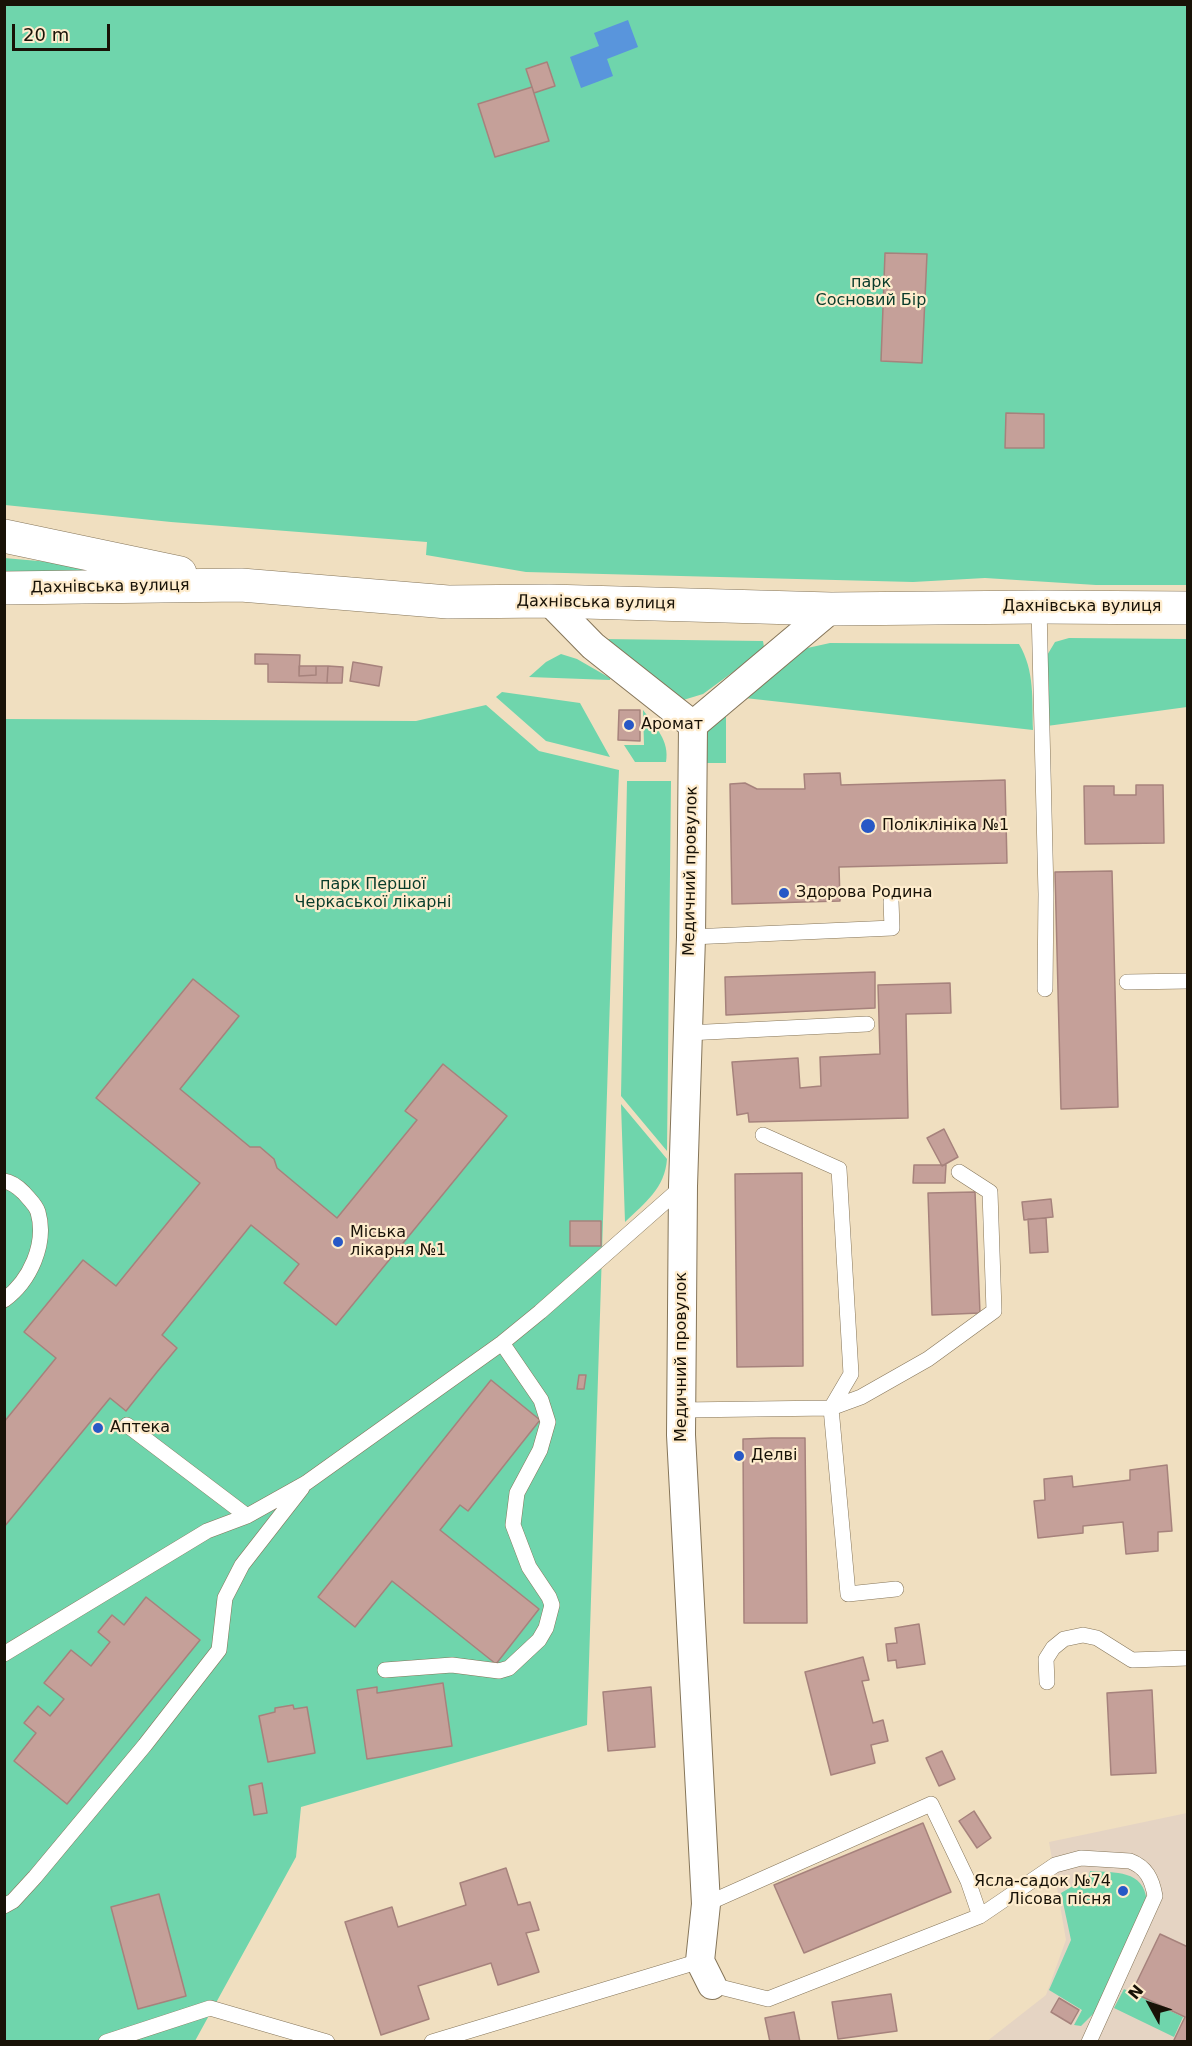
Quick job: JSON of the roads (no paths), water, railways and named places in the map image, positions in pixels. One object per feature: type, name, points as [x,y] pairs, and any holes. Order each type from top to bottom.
[{"type":"main road","points":[[4,536],[241,585]]},
{"type":"main road","name":"Дахнівська вулиця","points":[[4,588],[241,585],[438,602],[549,601],[831,609],[1188,608]]},
{"type":"street","points":[[549,601],[593,646],[693,725],[831,609]]},
{"type":"street","name":"Медичний провулок","points":[[693,725],[691,937],[683,1186],[681,1435],[706,1904],[706,1973]]},
{"type":"lane","points":[[1039,607],[1046,894],[1045,989]]},
{"type":"lane","points":[[691,937],[892,928],[891,901]]},
{"type":"lane","points":[[1127,982],[1188,981]]},
{"type":"lane","points":[[687,1033],[867,1024]]},
{"type":"lane","points":[[763,1135],[839,1169],[851,1374],[831,1408],[848,1594],[896,1589]]},
{"type":"lane","points":[[682,1410],[831,1408],[861,1398],[928,1359],[994,1311],[990,1192],[959,1172]]},
{"type":"lane","points":[[4,1180],[9,1181],[20,1190],[37,1210],[41,1235],[35,1259],[27,1276],[13,1294],[4,1300]]},
{"type":"lane","points":[[5,1655],[207,1531],[247,1516],[306,1483],[502,1343],[683,1186]]},
{"type":"lane","points":[[385,1671],[452,1665],[499,1671],[509,1668],[539,1640],[546,1628],[552,1605],[529,1568],[513,1525],[517,1493],[540,1450],[548,1422],[541,1400],[502,1343]]},
{"type":"lane","points":[[127,1425],[247,1516]]},
{"type":"lane","points":[[4,1906],[13,1901],[50,1859],[145,1745],[219,1650],[225,1598],[242,1565],[306,1483]]},
{"type":"lane","points":[[1047,1682],[1046,1659],[1053,1648],[1064,1640],[1083,1635],[1097,1638],[1132,1660],[1188,1658]]},
{"type":"lane","points":[[706,1904],[931,1804],[968,1881],[980,1916]]},
{"type":"lane","points":[[432,2042],[706,1973],[768,1999],[980,1916],[1055,1865],[1081,1858],[1130,1861],[1137,1863],[1148,1873],[1155,1896],[1089,2042]]},
{"type":"lane","points":[[106,2042],[210,2008],[327,2042]]},
{"type":"water","points":[[628,20],[638,47],[607,59],[613,76],[581,88],[570,57],[599,46],[594,33]]},
{"type":"place","name":"Аромат","points":[[629,725]]},
{"type":"place","name":"Поліклініка №1","points":[[868,826]]},
{"type":"place","name":"Здорова Родина","points":[[784,893]]},
{"type":"place","name":"Міська лікарня №1","points":[[338,1242]]},
{"type":"place","name":"Аптека","points":[[98,1428]]},
{"type":"place","name":"Делві","points":[[739,1456]]},
{"type":"place","name":"Ясла-садок №74 Лісова пісня","points":[[1123,1891]]},
{"type":"park label","name":"парк Сосновий Бір","points":[[871,292]]},
{"type":"park label","name":"парк Першої Черкаської лікарні","points":[[373,894]]}]
